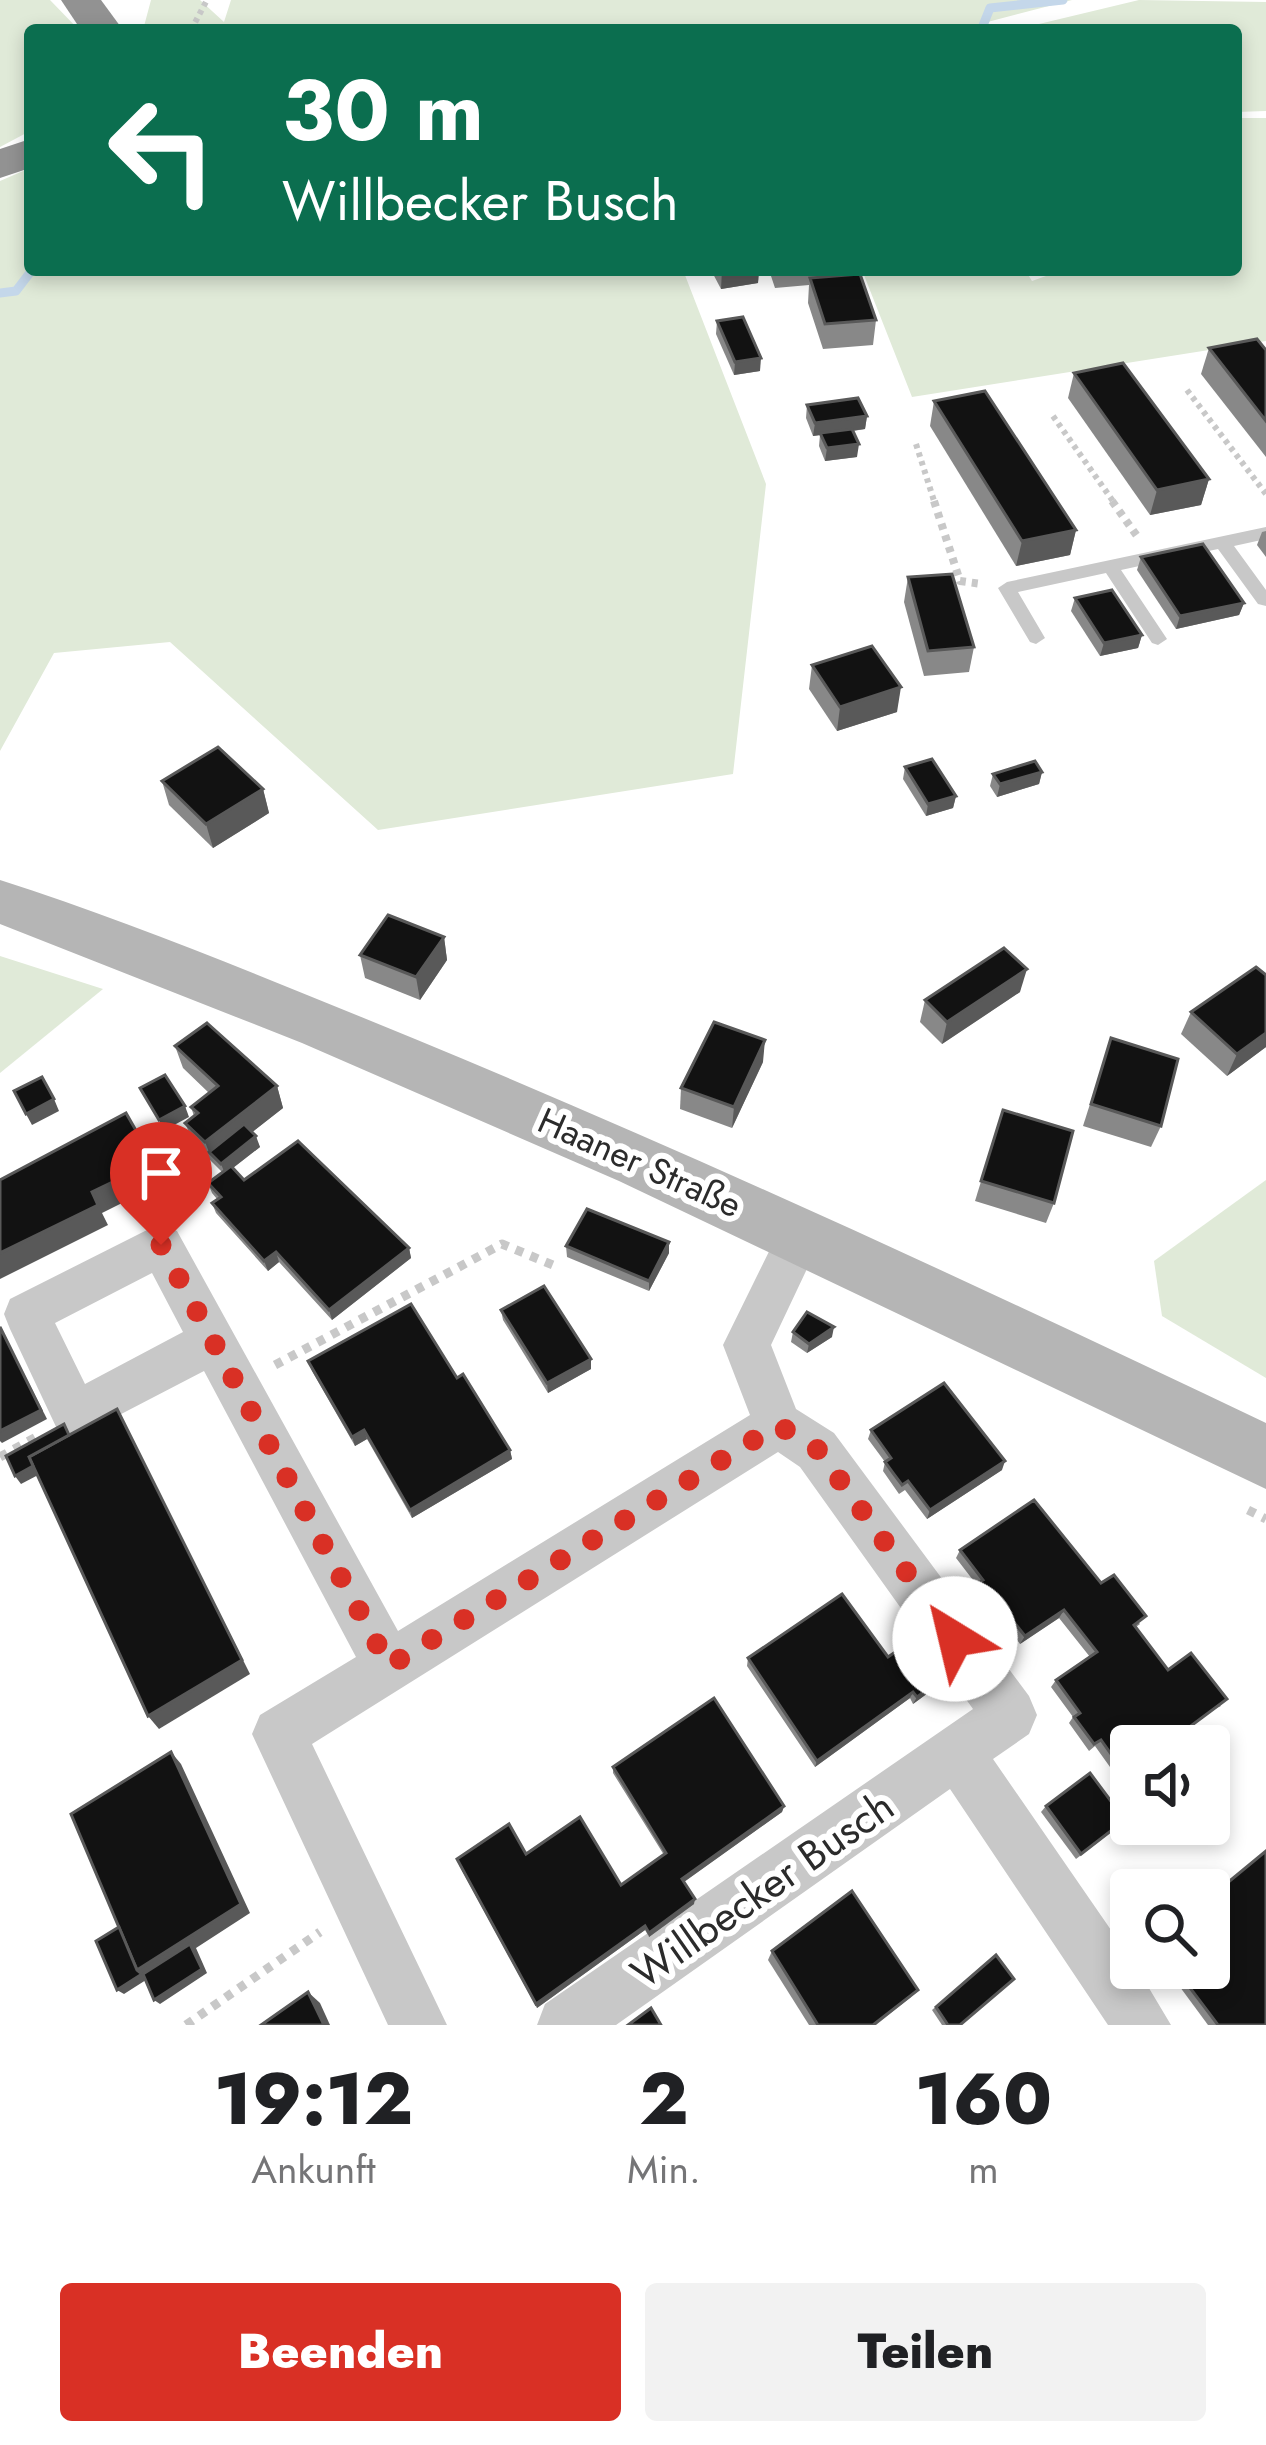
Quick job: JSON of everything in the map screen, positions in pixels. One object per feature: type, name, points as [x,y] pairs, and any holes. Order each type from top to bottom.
[{"type":"main road","name":"Haaner Straße","points":[[0,901],[178,966],[504,1100],[1266,1457]]},
{"type":"street","points":[[418,2025],[279,1734],[778,1425],[747,1345],[800,1235]]},
{"type":"street","points":[[213,1341],[389,1666]]},
{"type":"street","name":"Willbecker Busch","points":[[566,2025],[1010,1715],[818,1450],[778,1425]]},
{"type":"street","points":[[958,1754],[1142,2025]]},
{"type":"lane","points":[[1036,638],[1007,588],[1266,532]]},
{"type":"lane","points":[[1222,542],[1264,600]]},
{"type":"lane","points":[[1110,566],[1159,639]]},
{"type":"path","points":[[1187,390],[1266,494]]},
{"type":"path","points":[[1053,416],[1152,557]]},
{"type":"path","points":[[916,444],[960,581],[1007,588]]},
{"type":"path","points":[[236,1384],[502,1244],[560,1268]]},
{"type":"path","points":[[186,2025],[360,1904]]},
{"type":"green space","points":[[0,0],[50,0],[73,24],[24,24],[24,134],[0,147]]},
{"type":"green space","points":[[151,0],[200,0],[224,22],[231,0],[1072,0],[980,24],[145,24]]},
{"type":"green space","points":[[1139,0],[1266,2],[1266,111],[1242,112],[1242,24],[1039,24]]},
{"type":"green space","points":[[1242,118],[1266,118],[1266,341],[912,397],[864,276],[1029,276],[1032,281],[1046,276],[1242,276]]},
{"type":"green space","points":[[24,171],[24,276],[685,276],[766,484],[733,774],[378,830],[170,642],[54,653],[0,751],[0,181]]},
{"type":"green space","points":[[0,956],[103,989],[0,1073]]},
{"type":"green space","points":[[1266,1180],[1266,1378],[1162,1316],[1154,1261]]},
{"type":"building","points":[[861,276],[876,320],[825,324],[810,278]]},
{"type":"building","points":[[743,317],[761,358],[735,362],[717,321]]},
{"type":"building","points":[[1257,339],[1266,350],[1266,421],[1209,348]]},
{"type":"building","points":[[1123,363],[1209,479],[1157,490],[1074,373]]},
{"type":"building","points":[[985,391],[1076,530],[1022,541],[934,401]]},
{"type":"building","points":[[858,398],[867,416],[815,423],[807,405]]},
{"type":"building","points":[[852,429],[859,444],[827,448],[820,433]]},
{"type":"building","points":[[1203,544],[1244,603],[1180,616],[1141,557]]},
{"type":"building","points":[[952,574],[974,647],[928,651],[908,577]]},
{"type":"building","points":[[1112,590],[1142,635],[1104,643],[1075,598]]},
{"type":"building","points":[[872,646],[901,687],[840,707],[812,665]]},
{"type":"building","points":[[218,747],[263,789],[206,824],[162,781]]},
{"type":"building","points":[[932,759],[956,796],[928,804],[905,767]]},
{"type":"building","points":[[1035,761],[1042,772],[1000,784],[993,774]]},
{"type":"building","points":[[388,915],[444,937],[416,977],[360,955]]},
{"type":"building","points":[[1004,948],[1027,969],[947,1022],[925,1000]]},
{"type":"building","points":[[1256,967],[1266,975],[1266,1033],[1237,1054],[1191,1012]]},
{"type":"building","points":[[714,1022],[765,1040],[734,1107],[681,1088]]},
{"type":"building","points":[[207,1023],[277,1086],[205,1142],[185,1123],[198,1113],[191,1107],[218,1086],[175,1046]]},
{"type":"building","points":[[1111,1038],[1178,1059],[1161,1126],[1091,1104]]},
{"type":"building","points":[[165,1075],[185,1106],[159,1120],[140,1088]]},
{"type":"building","points":[[42,1077],[54,1099],[26,1114],[14,1091]]},
{"type":"building","points":[[1003,1110],[1073,1131],[1054,1203],[981,1181]]},
{"type":"building","points":[[126,1113],[154,1162],[92,1192],[98,1205],[0,1253],[0,1180]]},
{"type":"building","points":[[244,1124],[256,1136],[221,1164],[209,1152]]},
{"type":"building","points":[[298,1141],[409,1248],[329,1310],[276,1252],[264,1261],[212,1203],[221,1197],[208,1183],[231,1166],[244,1180]]},
{"type":"building","points":[[587,1209],[669,1242],[649,1281],[566,1246]]},
{"type":"building","points":[[544,1286],[591,1359],[547,1383],[501,1310]]},
{"type":"building","points":[[411,1304],[457,1378],[463,1374],[510,1450],[410,1510],[364,1430],[352,1437],[308,1361]]},
{"type":"building","points":[[807,1312],[834,1327],[809,1344],[793,1332]]},
{"type":"building","points":[[0,1327],[41,1410],[0,1431]]},
{"type":"building","points":[[944,1383],[1005,1461],[930,1510],[908,1481],[902,1485],[893,1473],[885,1462],[891,1458],[871,1430]]},
{"type":"building","points":[[117,1409],[242,1660],[148,1716],[29,1457]]},
{"type":"building","points":[[64,1424],[69,1435],[29,1457],[33,1466],[15,1476],[6,1456]]},
{"type":"building","points":[[1034,1500],[1101,1583],[1114,1575],[1146,1616],[1134,1625],[1168,1670],[1191,1653],[1227,1699],[1192,1725],[1110,1725],[1110,1753],[1101,1740],[1094,1744],[1074,1717],[1080,1713],[1056,1680],[1097,1652],[1064,1610],[1025,1636],[1001,1606],[994,1610],[976,1584],[983,1580],[960,1550]]},
{"type":"building","points":[[842,1594],[888,1657],[907,1644],[936,1683],[917,1697],[913,1692],[817,1761],[748,1658]]},
{"type":"building","points":[[714,1698],[784,1806],[682,1879],[695,1899],[649,1933],[645,1926],[536,2004],[457,1859],[509,1824],[526,1854],[580,1817],[621,1885],[666,1853],[613,1767]]},
{"type":"building","points":[[171,1752],[241,1904],[137,1970],[71,1814]]},
{"type":"building","points":[[1090,1773],[1110,1800],[1110,1832],[1081,1854],[1046,1806]]},
{"type":"building","points":[[1266,1851],[1266,2025],[1218,2025],[1191,1989],[1230,1989],[1230,1881]]},
{"type":"building","points":[[852,1891],[918,1990],[873,2025],[818,2025],[772,1951]]},
{"type":"building","points":[[119,1927],[142,1974],[117,1990],[96,1941]]},
{"type":"building","points":[[190,1944],[202,1969],[154,2000],[143,1974]]},
{"type":"building","points":[[996,1955],[1014,1979],[960,2025],[948,2025],[936,2007]]},
{"type":"building","points":[[308,1992],[324,2025],[261,2025]]},
{"type":"building","points":[[651,2008],[661,2025],[628,2025]]},
{"type":"waterway","points":[[984,24],[990,8],[1063,0]]},
{"type":"waterway","points":[[0,293],[16,291],[27,276]]},
{"type":"route","points":[[161,1245],[389,1666],[778,1425],[818,1450],[955,1639]]}]
